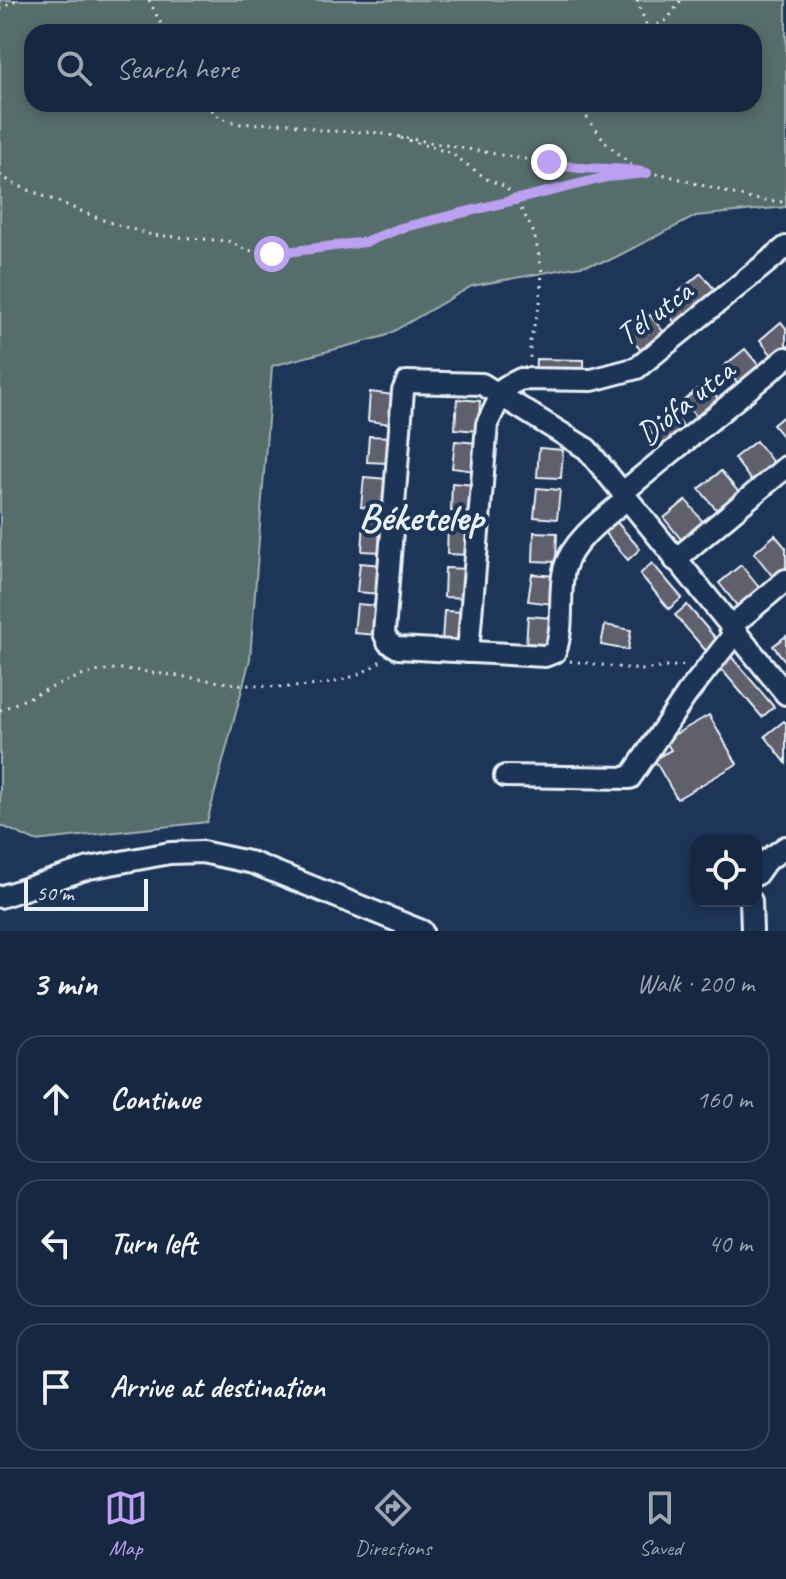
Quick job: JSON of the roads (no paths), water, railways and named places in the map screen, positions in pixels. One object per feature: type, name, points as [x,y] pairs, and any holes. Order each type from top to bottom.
[{"type":"street","name":"Tél utca","points":[[499,396],[505,387],[521,379],[592,380],[637,368],[786,247]]},
{"type":"street","name":"Diófa utca","points":[[468,652],[544,656],[555,652],[560,639],[564,568],[591,529],[624,496],[786,358]]},
{"type":"street","points":[[499,396],[487,424],[468,652],[393,645],[384,633],[403,391],[407,382],[482,384],[587,449],[732,630],[785,690]]},
{"type":"street","points":[[675,560],[786,467]]},
{"type":"street","points":[[505,776],[630,778],[732,630],[786,580]]},
{"type":"street","points":[[762,867],[786,847]]},
{"type":"street","points":[[0,897],[89,868],[170,853],[202,852],[253,863],[422,931]]},
{"type":"street","points":[[751,907],[752,931]]},
{"type":"district","name":"Béketelep","points":[[421,517]]}]
